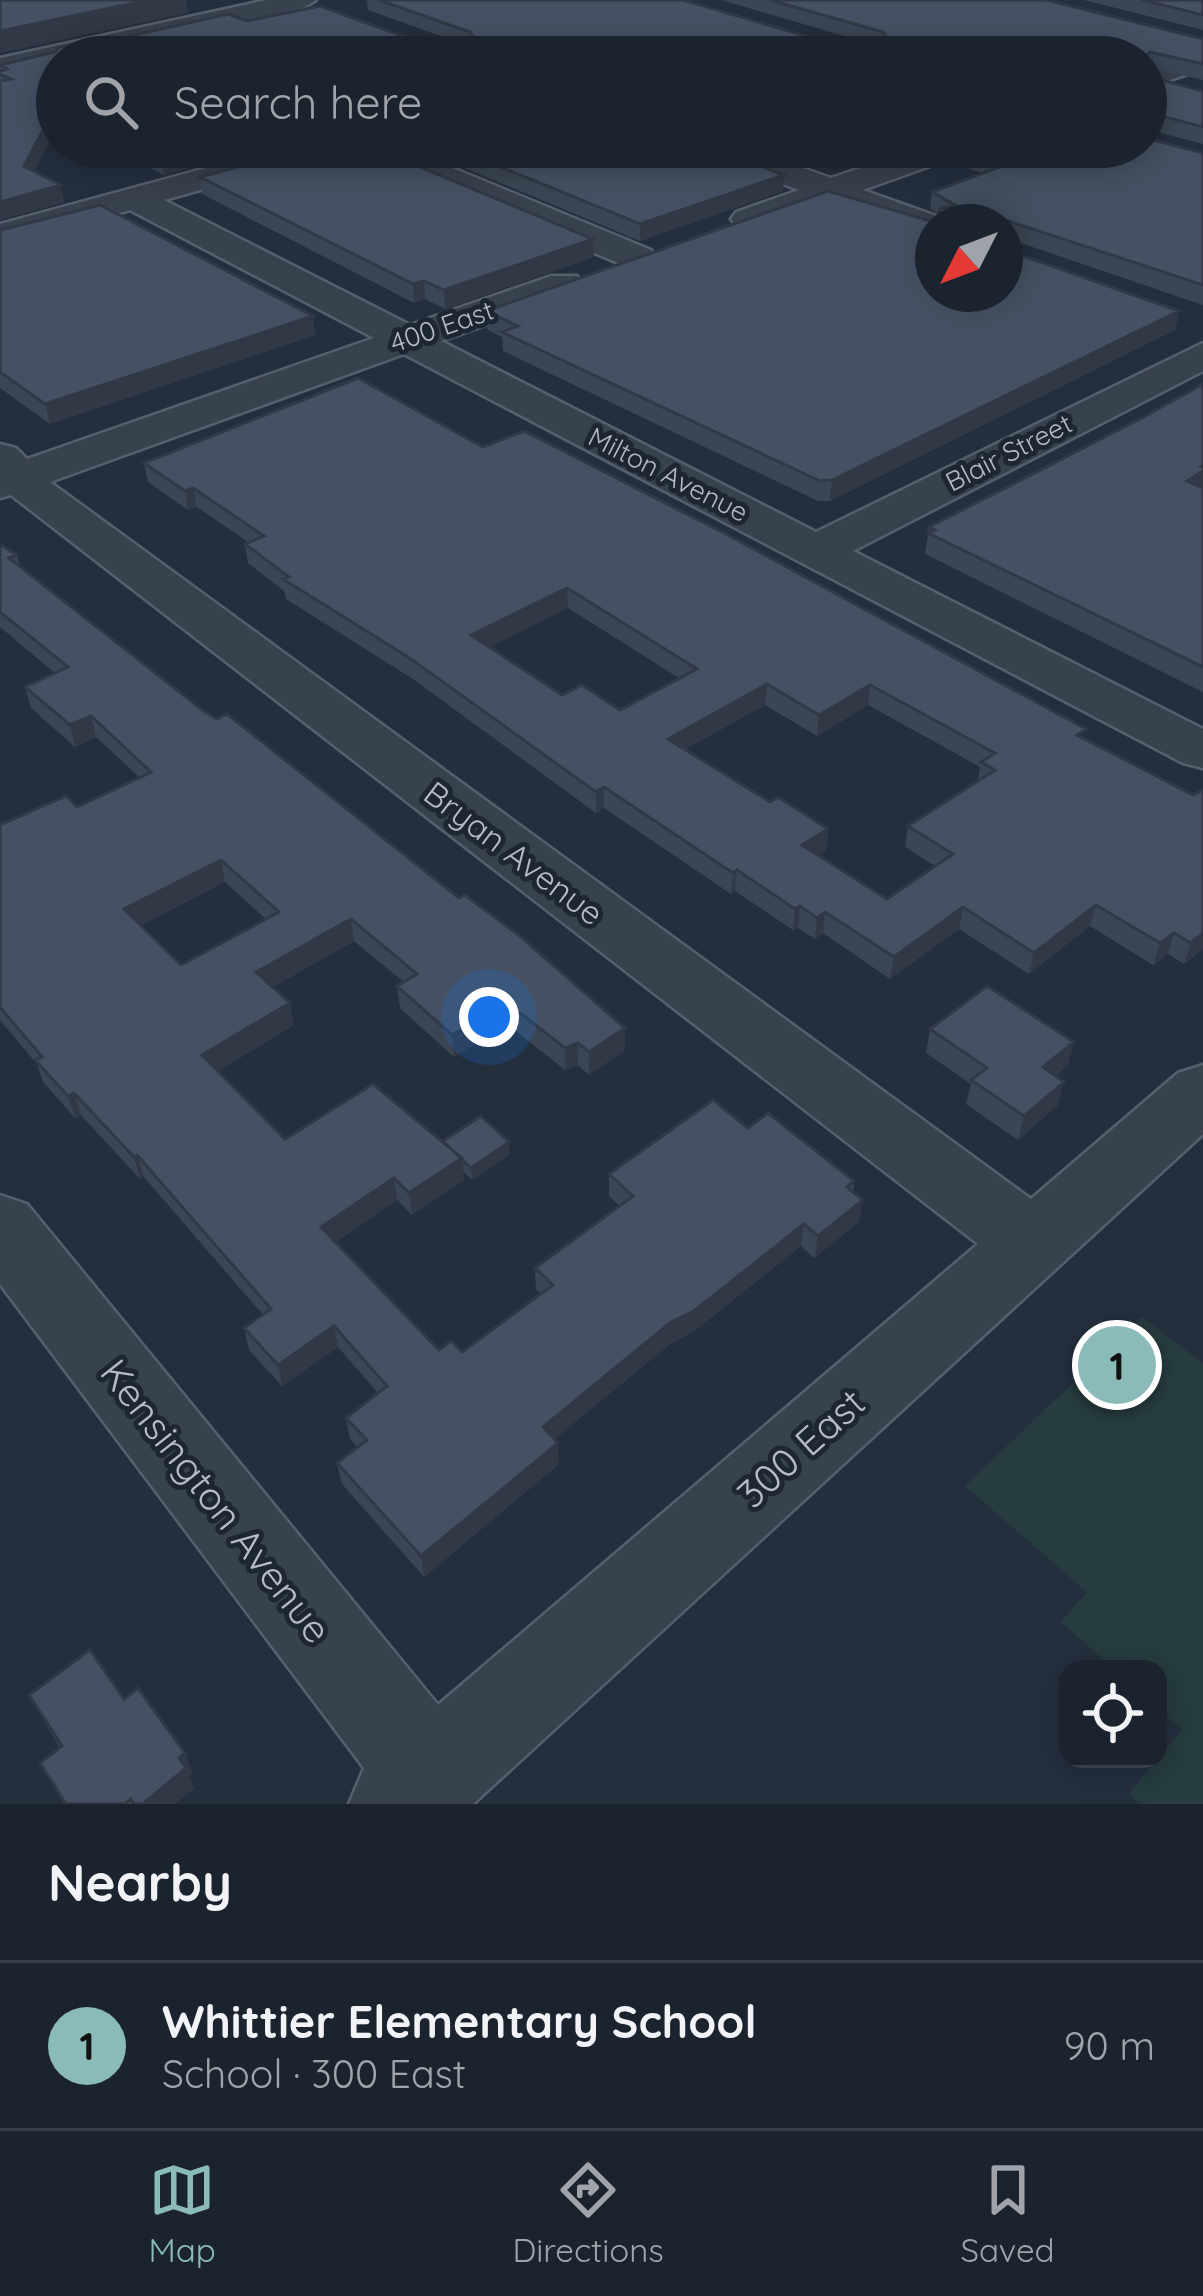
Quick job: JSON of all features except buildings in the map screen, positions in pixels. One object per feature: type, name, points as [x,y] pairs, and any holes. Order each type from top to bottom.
[{"type":"street","points":[[147,36],[309,2]]},
{"type":"street","points":[[0,67],[36,59]]},
{"type":"street","points":[[1167,72],[1203,59]]},
{"type":"street","points":[[1167,84],[1203,94]]},
{"type":"street","points":[[0,235],[243,168]]},
{"type":"street","name":"400 East","points":[[7,472],[657,252],[431,168]]},
{"type":"street","points":[[770,168],[915,220]]},
{"type":"street","points":[[712,232],[894,168]]},
{"type":"street","name":"Milton Avenue","points":[[134,198],[1203,751]]},
{"type":"street","name":"Blair Street","points":[[816,551],[1203,355]]},
{"type":"street","name":"Bryan Avenue","points":[[7,472],[1034,1243]]},
{"type":"street","name":"300 East","points":[[416,1790],[1203,1092]]},
{"type":"street","name":"Kensington Avenue","points":[[0,1226],[416,1790]]},
{"type":"green space","points":[[1142,1317],[1203,1363],[1203,1804],[1139,1804],[1128,1794],[1150,1768],[1167,1768],[1167,1748],[1182,1730],[1167,1717],[1167,1660],[1104,1660],[1061,1622],[1087,1592],[965,1486]]},
{"type":"place","name":"Whittier Elementary School","points":[[1117,1365]]}]
